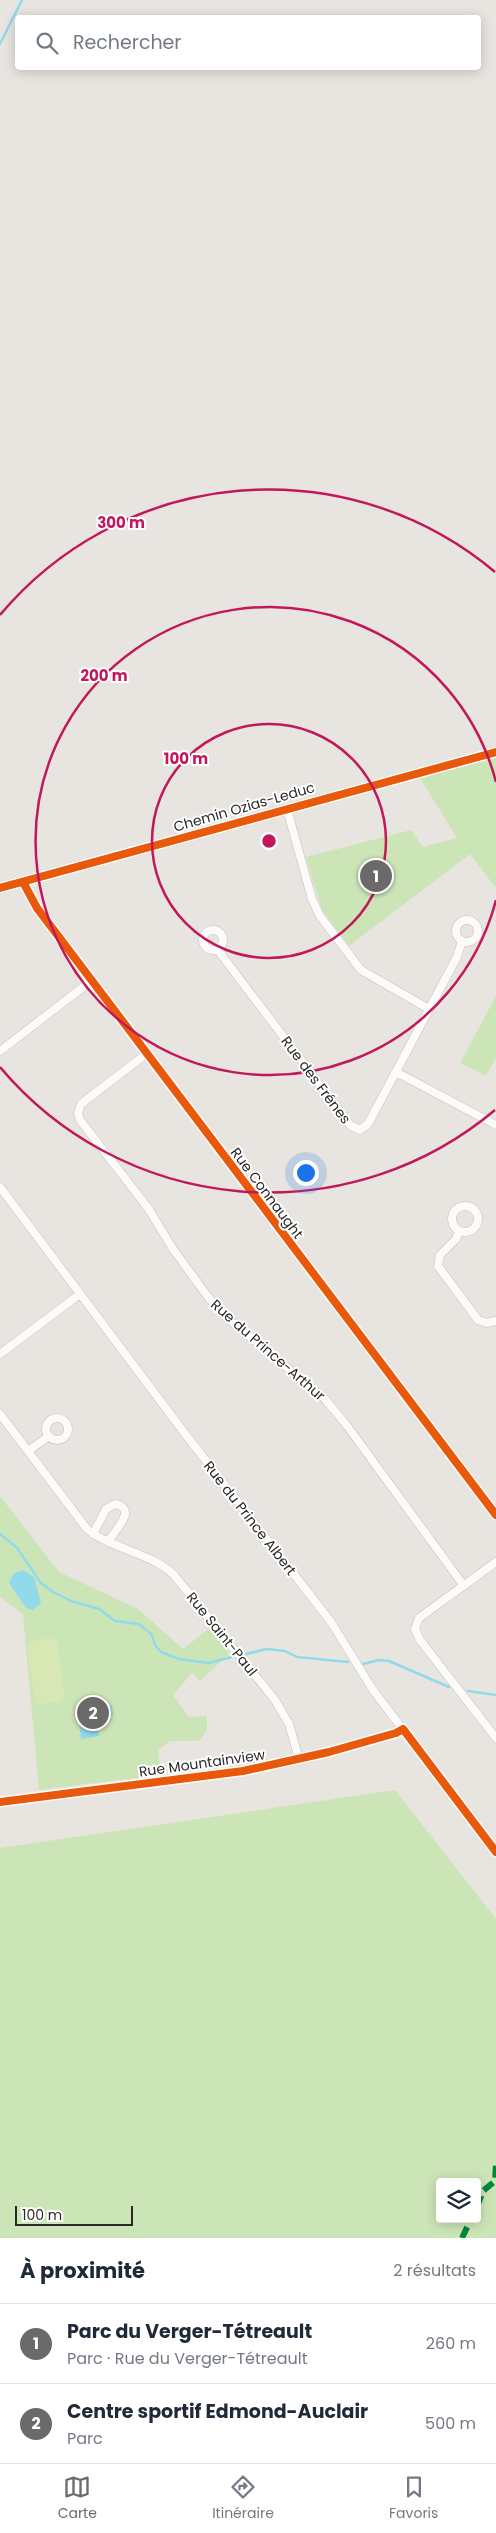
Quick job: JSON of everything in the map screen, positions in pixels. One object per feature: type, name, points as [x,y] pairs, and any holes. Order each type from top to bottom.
[{"type":"street","name":"Chemin Ozias-Leduc","points":[[0,888],[496,752]]},
{"type":"street","points":[[287,808],[312,899],[320,916],[364,973],[429,1009]]},
{"type":"street","name":"Rue Connaught","points":[[23,882],[33,903],[91,981],[496,1515]]},
{"type":"street","name":"Rue des Frénes","points":[[217,949],[354,1128],[362,1129],[367,1126],[396,1072],[457,957],[462,941]]},
{"type":"street","points":[[0,1051],[91,981]]},
{"type":"street","name":"Rue du Prince-Arthur","points":[[146,1054],[82,1104],[78,1113],[80,1120],[148,1208],[173,1249],[212,1302],[241,1330],[325,1399],[348,1427],[464,1586]]},
{"type":"street","points":[[396,1072],[496,1125]]},
{"type":"street","name":"Rue du Prince Albert","points":[[0,1187],[331,1622],[367,1680],[496,1852]]},
{"type":"street","points":[[459,1231],[456,1240],[440,1254],[438,1266],[478,1320],[487,1324],[496,1321]]},
{"type":"street","points":[[0,1354],[80,1294]]},
{"type":"street","name":"Rue Saint-Paul","points":[[0,1414],[74,1514],[93,1534],[158,1563],[174,1575],[275,1700],[289,1724],[299,1759]]},
{"type":"street","points":[[28,1451],[49,1436]]},
{"type":"street","points":[[93,1534],[107,1508],[115,1504],[121,1506],[125,1511],[125,1518],[108,1542]]},
{"type":"street","points":[[496,1562],[419,1618],[415,1629],[420,1640],[496,1738]]},
{"type":"street","name":"Rue Mountainview","points":[[0,1802],[233,1773],[299,1759],[396,1733],[403,1729]]},
{"type":"green space","points":[[496,758],[496,888],[470,854],[349,946],[322,910],[306,857],[411,830],[423,847],[457,838],[420,778]]},
{"type":"green space","points":[[496,996],[496,1058],[486,1076],[460,1063]]},
{"type":"green space","points":[[0,1496],[59,1572],[138,1609],[183,1649],[211,1627],[229,1654],[200,1681],[192,1673],[173,1695],[189,1717],[207,1716],[207,1731],[199,1741],[170,1741],[158,1750],[161,1775],[39,1790],[23,1614],[0,1597]],"holes":[[[9,1583],[38,1606],[33,1610],[26,1608]]]},
{"type":"green space","points":[[52,1638],[57,1642],[65,1697],[60,1702],[38,1704],[35,1701],[27,1645],[31,1641]]},
{"type":"green space","points":[[395,1790],[496,1919],[496,2238],[0,2238],[0,1848]]},
{"type":"water","points":[[23,1570],[34,1577],[41,1603],[33,1610],[26,1608],[9,1583],[13,1574]]},
{"type":"water","points":[[112,1705],[113,1715],[97,1718],[99,1736],[81,1739],[78,1709]]},
{"type":"waterway","points":[[0,44],[22,0]]},
{"type":"waterway","points":[[0,1534],[17,1548],[41,1583],[53,1592],[71,1601],[99,1609],[115,1621],[139,1624],[152,1635],[155,1645],[161,1652],[179,1659],[209,1663],[232,1657]]},
{"type":"waterway","points":[[246,1654],[267,1649],[285,1651],[297,1657],[348,1662]]},
{"type":"waterway","points":[[363,1664],[379,1660],[389,1661],[449,1687]]},
{"type":"waterway","points":[[468,1691],[496,1695]]},
{"type":"marked path","points":[[481,2196],[483,2191],[495,2181],[496,2164]]},
{"type":"marked path","points":[[462,2238],[469,2223]]},
{"type":"cycle path","points":[[0,888],[496,752]]},
{"type":"cycle path","points":[[23,882],[37,908],[496,1515]]},
{"type":"cycle path","points":[[0,1802],[243,1771],[329,1752],[396,1733],[403,1729],[496,1852]]},
{"type":"place","name":"Parc du Verger-Tétreault","points":[[376,876]]},
{"type":"place","name":"Centre sportif Edmond-Auclair","points":[[93,1713]]}]
